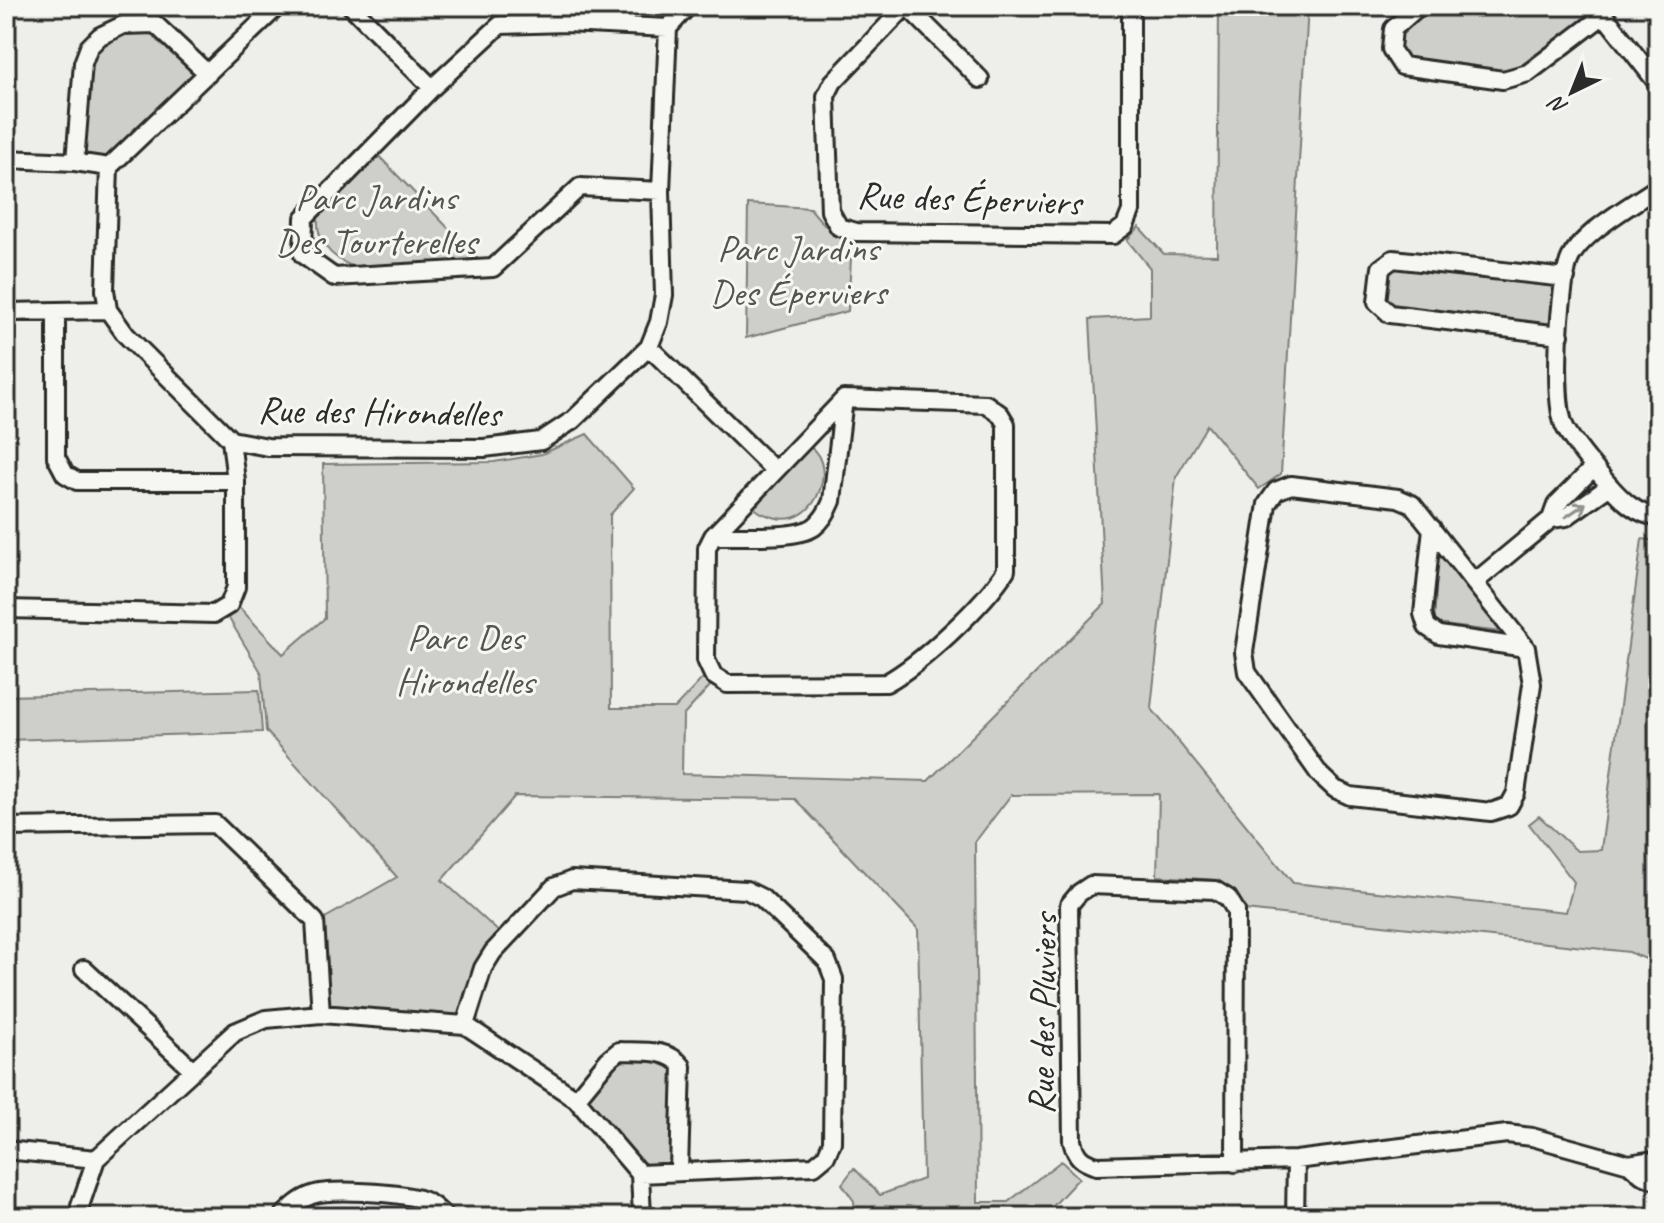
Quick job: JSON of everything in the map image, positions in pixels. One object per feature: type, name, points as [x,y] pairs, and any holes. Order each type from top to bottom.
[{"type":"street","points":[[6,312],[108,310],[105,290],[109,167],[278,6]]},
{"type":"street","points":[[351,6],[432,88]]},
{"type":"street","points":[[661,191],[580,187],[493,268],[334,277],[303,255],[304,218],[432,88],[500,25],[565,14],[668,28],[688,6]]},
{"type":"street","name":"Rue des Éperviers","points":[[980,79],[906,6],[833,82],[826,96],[830,211],[839,227],[856,232],[1113,235],[1125,226],[1131,211],[1131,6]]},
{"type":"street","points":[[1419,6],[1393,29],[1391,49],[1402,66],[1503,80],[1528,73],[1600,10],[1658,83]]},
{"type":"street","points":[[75,162],[83,63],[89,47],[100,36],[123,25],[155,24],[208,74]]},
{"type":"street","name":"Rue des Hirondelles","points":[[108,310],[126,335],[231,440],[268,447],[484,448],[541,441],[573,420],[649,347],[659,322],[664,295],[661,191],[668,28]]},
{"type":"street","points":[[6,159],[109,167]]},
{"type":"street","points":[[1658,187],[1579,246],[1570,259],[1560,335],[1557,392],[1564,427],[1594,467],[1624,503],[1658,517]]},
{"type":"street","points":[[1560,335],[1390,314],[1377,302],[1378,291],[1381,268],[1393,259],[1566,278]]},
{"type":"street","name":"Rue des Hirondelles","points":[[56,311],[56,457],[65,474],[77,481],[236,481]]},
{"type":"street","points":[[649,347],[774,470]]},
{"type":"street","points":[[713,536],[801,533],[825,516],[832,501],[844,399]]},
{"type":"street","points":[[844,399],[986,404],[1000,414],[1006,424],[1006,570],[993,590],[906,672],[886,683],[727,684],[713,675],[706,660],[707,548],[713,536],[774,470],[844,399]]},
{"type":"street","points":[[6,609],[214,614],[229,605],[236,587],[236,481],[231,440]]},
{"type":"street","points":[[1475,582],[1551,519],[1556,505],[1594,467]]},
{"type":"street","points":[[1291,485],[1398,498],[1412,504],[1475,582],[1526,648],[1532,684],[1516,793],[1509,806],[1491,812],[1350,796],[1335,789],[1320,775],[1247,672],[1244,652],[1267,504],[1276,491],[1291,485]]},
{"type":"street","points":[[1551,519],[1566,517],[1610,486]]},
{"type":"street","points":[[1432,528],[1423,614],[1427,627],[1439,635],[1526,648]]},
{"type":"street","points":[[6,827],[215,824],[315,921],[321,1014]]},
{"type":"street","points":[[465,1025],[483,968],[493,952],[554,887],[572,880],[746,890],[762,898],[827,961],[834,979],[832,1142],[826,1156],[814,1166],[640,1174]]},
{"type":"street","name":"Rue des Pluviers","points":[[1235,1163],[1236,911],[1228,898],[1215,890],[1091,885],[1069,905],[1072,1141],[1074,1151],[1082,1162],[1097,1166],[1235,1163],[1296,1160],[1507,1134],[1532,1137],[1629,1164],[1642,1175],[1658,1181]]},
{"type":"street","points":[[84,969],[193,1070]]},
{"type":"street","points":[[80,1217],[80,1206],[96,1159],[235,1032],[266,1019],[321,1014],[465,1025],[576,1099],[640,1174],[642,1217]]},
{"type":"street","points":[[576,1099],[619,1051],[675,1056],[682,1066],[679,1170]]},
{"type":"street","points":[[6,1150],[96,1159]]},
{"type":"street","points":[[1295,1217],[1296,1160]]},
{"type":"street","name":"Rue des Pluviers","points":[[1629,1164],[1647,1161],[1658,1165]]},
{"type":"street","points":[[282,1217],[296,1203],[328,1192],[399,1195],[419,1199],[432,1205],[445,1217]]},
{"type":"green space","name":"Parc Des Hirondelles","points":[[1219,6],[1308,6],[1281,474],[1259,489],[1207,425],[1176,477],[1151,708],[1293,883],[1566,912],[1574,882],[1529,824],[1539,816],[1577,851],[1601,850],[1642,539],[1658,541],[1658,964],[1629,952],[1245,910],[1217,880],[1157,876],[1159,794],[1011,795],[975,842],[978,1202],[1008,1202],[1061,1161],[1079,1178],[1043,1217],[855,1217],[854,1201],[842,1184],[854,1168],[880,1195],[923,1179],[918,929],[795,799],[515,796],[442,880],[502,935],[479,958],[461,1021],[324,1011],[318,922],[397,877],[266,731],[261,672],[228,617],[239,607],[283,654],[325,618],[323,464],[494,462],[542,454],[587,434],[634,488],[610,515],[611,708],[675,708],[702,679],[711,685],[683,716],[682,774],[928,781],[1105,604],[1090,319],[1150,316],[1150,268],[1127,240],[1139,227],[1164,254],[1217,255]]},
{"type":"green space","points":[[1419,6],[1596,6],[1604,15],[1503,80],[1402,66],[1393,29]]},
{"type":"green space","points":[[155,24],[208,74],[109,167],[75,162],[83,63],[100,36]]},
{"type":"green space","name":"Parc Jardins Des Tourterelles","points":[[375,152],[478,259],[357,268],[332,254],[319,231],[319,211]]},
{"type":"green space","name":"Parc Jardins Des Éperviers","points":[[748,204],[810,208],[824,225],[852,241],[848,311],[746,338]]},
{"type":"green space","points":[[1393,259],[1566,278],[1560,335],[1390,314],[1377,302]]},
{"type":"green space","points":[[804,444],[815,451],[821,463],[823,477],[813,503],[802,513],[789,518],[773,517],[758,511],[751,504]]},
{"type":"green space","points":[[1438,552],[1501,632],[1434,624]]},
{"type":"green space","points":[[259,690],[262,732],[6,740],[6,696]]},
{"type":"green space","points":[[621,1054],[661,1056],[679,1068],[675,1166],[641,1170],[580,1099]]}]
